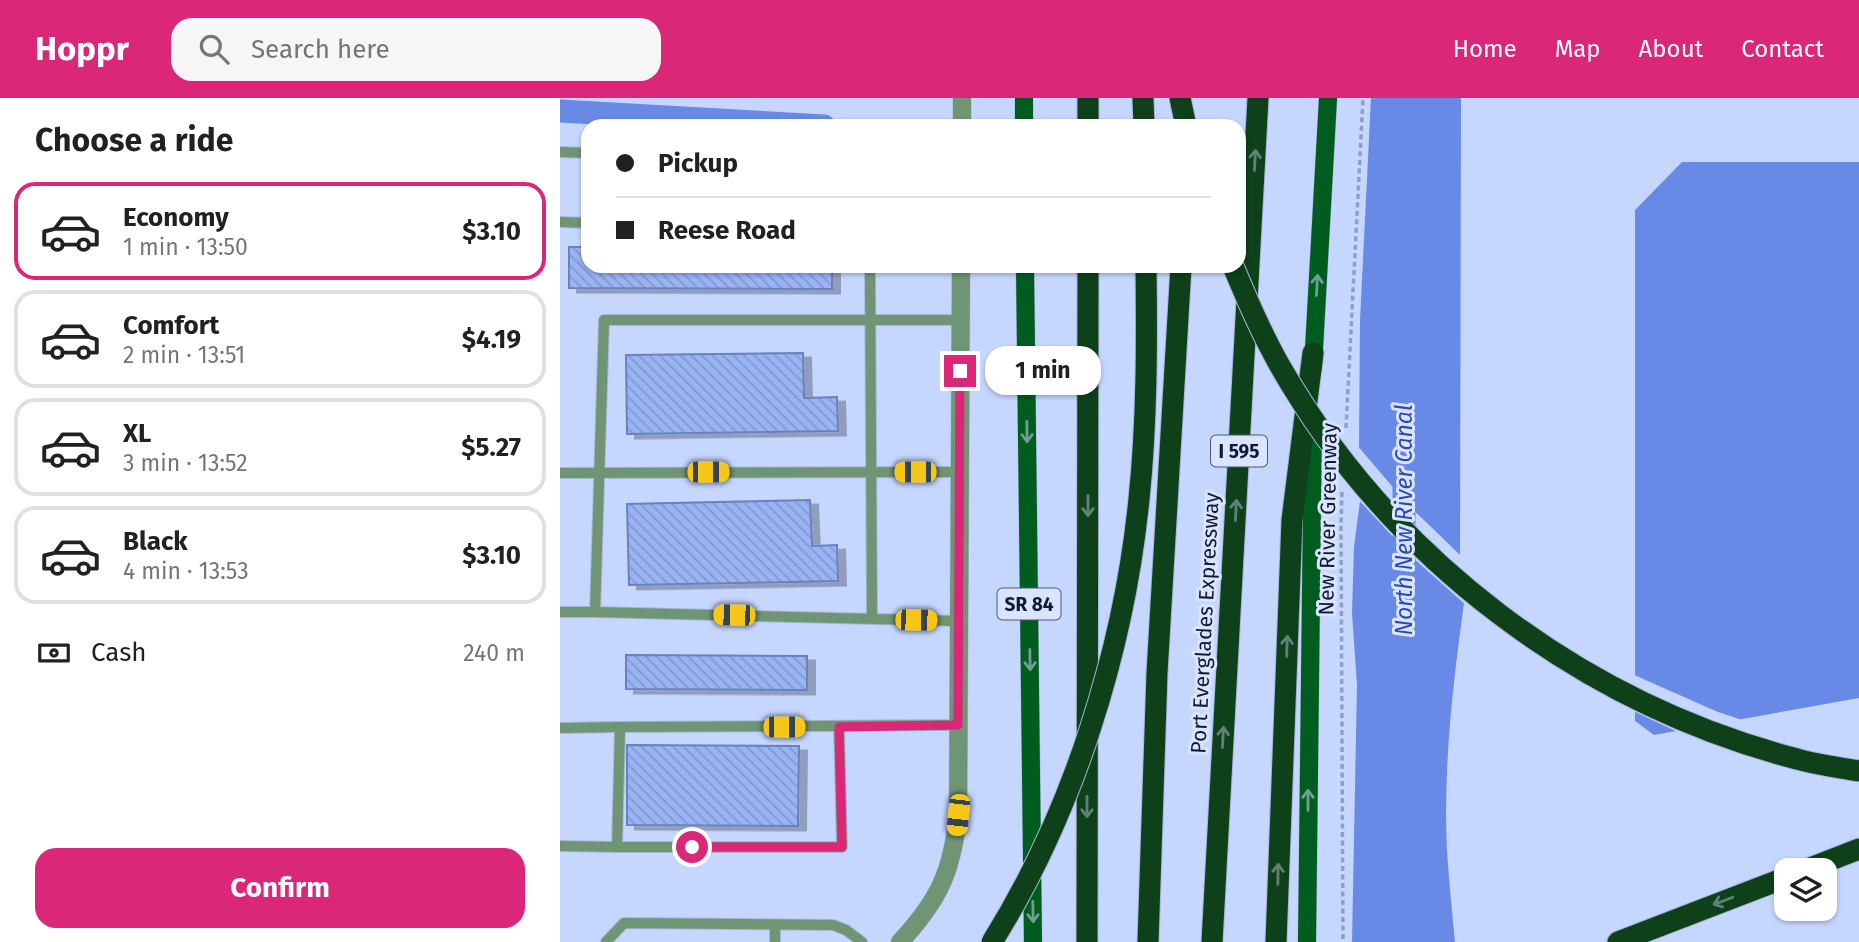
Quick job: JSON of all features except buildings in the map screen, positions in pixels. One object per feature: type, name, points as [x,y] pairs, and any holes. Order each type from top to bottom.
[{"type":"highway","points":[[1088,98],[1088,119]]},
{"type":"highway","points":[[1143,98],[1144,119]]},
{"type":"highway","points":[[1180,98],[1185,119]]},
{"type":"highway","points":[[1188,119],[1190,98]]},
{"type":"highway","name":"Port Everglades Expressway","points":[[1212,942],[1258,98]]},
{"type":"highway","points":[[1087,942],[1088,273]]},
{"type":"highway","points":[[992,942],[1036,863],[1074,775],[1108,666],[1127,584],[1139,499],[1144,423],[1146,273]]},
{"type":"highway","points":[[1148,942],[1157,673],[1181,273]]},
{"type":"highway","points":[[1236,273],[1280,366],[1343,462],[1414,541],[1500,616],[1544,647],[1651,706],[1745,744],[1799,760],[1859,771]]},
{"type":"highway","points":[[1276,942],[1292,520],[1313,353]]},
{"type":"highway","points":[[1219,805],[1227,942]]},
{"type":"highway","points":[[1836,858],[1859,849]]},
{"type":"highway","points":[[1618,942],[1774,882]]},
{"type":"main road","points":[[1024,98],[1024,119]]},
{"type":"main road","points":[[1307,942],[1313,353],[1328,98]]},
{"type":"main road","name":"SR 84","points":[[1026,273],[1033,942]]},
{"type":"street","points":[[962,98],[962,119]]},
{"type":"street","points":[[900,942],[931,903],[945,877],[954,851],[958,815],[961,273]]},
{"type":"lane","points":[[560,152],[581,153]]},
{"type":"lane","points":[[560,233],[564,222]]},
{"type":"lane","points":[[870,273],[873,619]]},
{"type":"lane","points":[[595,611],[604,320],[961,320]]},
{"type":"lane","points":[[560,473],[960,472]]},
{"type":"lane","points":[[560,612],[959,621]]},
{"type":"lane","points":[[560,729],[958,725]]},
{"type":"lane","points":[[617,848],[620,727]]},
{"type":"lane","points":[[560,846],[842,847],[839,727]]},
{"type":"lane","points":[[606,942],[624,923],[833,925],[846,930],[862,942]]},
{"type":"lane","points":[[775,925],[775,942]]},
{"type":"path","name":"New River Greenway","points":[[1346,430],[1363,98]]},
{"type":"path","name":"New River Greenway","points":[[1343,485],[1343,942]]},
{"type":"water","points":[[1371,98],[1461,98],[1460,555],[1407,504],[1359,448],[1360,320]]},
{"type":"water","points":[[1682,162],[1859,162],[1859,698],[1654,735],[1635,721],[1635,210]]},
{"type":"water","points":[[1360,501],[1410,555],[1464,603],[1446,789],[1447,851],[1455,942],[1352,942],[1357,685],[1352,613],[1354,547]]},
{"type":"pier","points":[[1356,444],[1407,504],[1463,558],[1458,558],[1444,546],[1405,506],[1357,450]]},
{"type":"pier","points":[[1360,498],[1412,553],[1466,601],[1467,606],[1410,555],[1358,499]]},
{"type":"pier","points":[[1632,674],[1718,712],[1748,722],[1682,734],[1631,710]]},
{"type":"waterway","points":[[560,111],[701,119]]},
{"type":"waterway","name":"North New River Canal","points":[[1404,469],[1404,578]]},
{"type":"route","points":[[692,847],[842,847],[839,727],[958,725],[960,371]]}]
